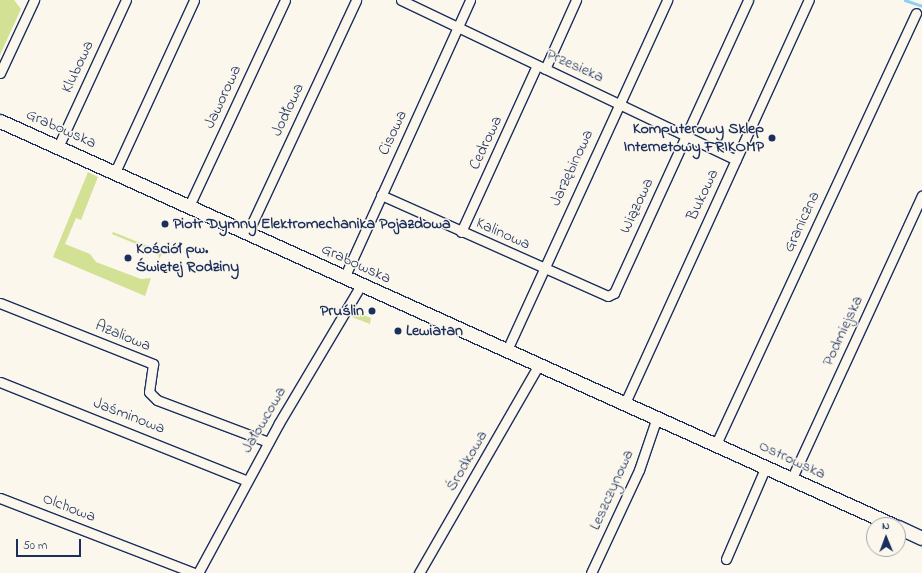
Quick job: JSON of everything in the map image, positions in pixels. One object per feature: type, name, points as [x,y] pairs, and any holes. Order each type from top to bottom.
[{"type":"street","points":[[0,73],[34,0]]},
{"type":"street","name":"Klubowa","points":[[58,147],[126,0]]},
{"type":"street","points":[[115,172],[194,0]]},
{"type":"street","name":"Jaworowa","points":[[189,206],[285,0]]},
{"type":"street","name":"Jodłowa","points":[[248,232],[356,0]]},
{"type":"street","name":"Przesieka","points":[[401,0],[457,29],[619,102],[736,160]]},
{"type":"street","name":"Cisowa","points":[[344,278],[470,0]]},
{"type":"street","name":"Cedrowa","points":[[461,232],[541,67],[576,0]]},
{"type":"street","name":"Jarzębinowa","points":[[507,350],[543,268],[667,0]]},
{"type":"street","name":"Wiązowa","points":[[614,293],[748,0]]},
{"type":"street","name":"Bukowa","points":[[625,403],[809,0]]},
{"type":"street","name":"Graniczna","points":[[716,444],[916,13]]},
{"type":"street","name":"Grabowska","points":[[0,121],[248,232],[344,278],[676,426]]},
{"type":"street","name":"Kalinowa","points":[[381,195],[601,294],[608,296],[614,293]]},
{"type":"street","name":"Podmiejska","points":[[792,478],[922,196]]},
{"type":"street","name":"Jałowcowa","points":[[198,573],[268,442],[361,285]]},
{"type":"street","name":"Azaliowa","points":[[0,303],[153,364],[149,392],[156,400],[268,442]]},
{"type":"street","name":"Środkowa","points":[[419,573],[539,364]]},
{"type":"street","name":"Jaśminowa","points":[[0,382],[247,481]]},
{"type":"street","name":"Leszczynowa","points":[[591,573],[639,470],[657,417]]},
{"type":"street","name":"Ostrowska","points":[[676,426],[876,517]]},
{"type":"street","points":[[726,559],[766,466]]},
{"type":"street","name":"Olchowa","points":[[0,498],[194,573]]},
{"type":"street","points":[[906,531],[922,538]]},
{"type":"green space","points":[[0,0],[14,0],[21,9],[0,55]]},
{"type":"green space","points":[[88,172],[98,177],[81,220],[76,218],[65,244],[90,254],[96,262],[141,279],[151,278],[145,296],[53,257]]},
{"type":"green space","points":[[113,232],[163,252],[159,259],[158,253],[112,234]]},
{"type":"green space","points":[[358,313],[371,318],[370,324],[352,317]]},
{"type":"waterway","points":[[905,0],[922,6]]},
{"type":"place","name":"Komputerowy Sklep Internetowy FRIKOMP","points":[[772,138]]},
{"type":"place","name":"Piotr Dymny Elektromechanika Pojazdowa","points":[[165,224]]},
{"type":"place","name":"Kościół pw. Świętej Rodziny","points":[[128,258]]},
{"type":"place","name":"Pruślin","points":[[372,311]]},
{"type":"place","name":"Lewiatan","points":[[398,331]]}]
